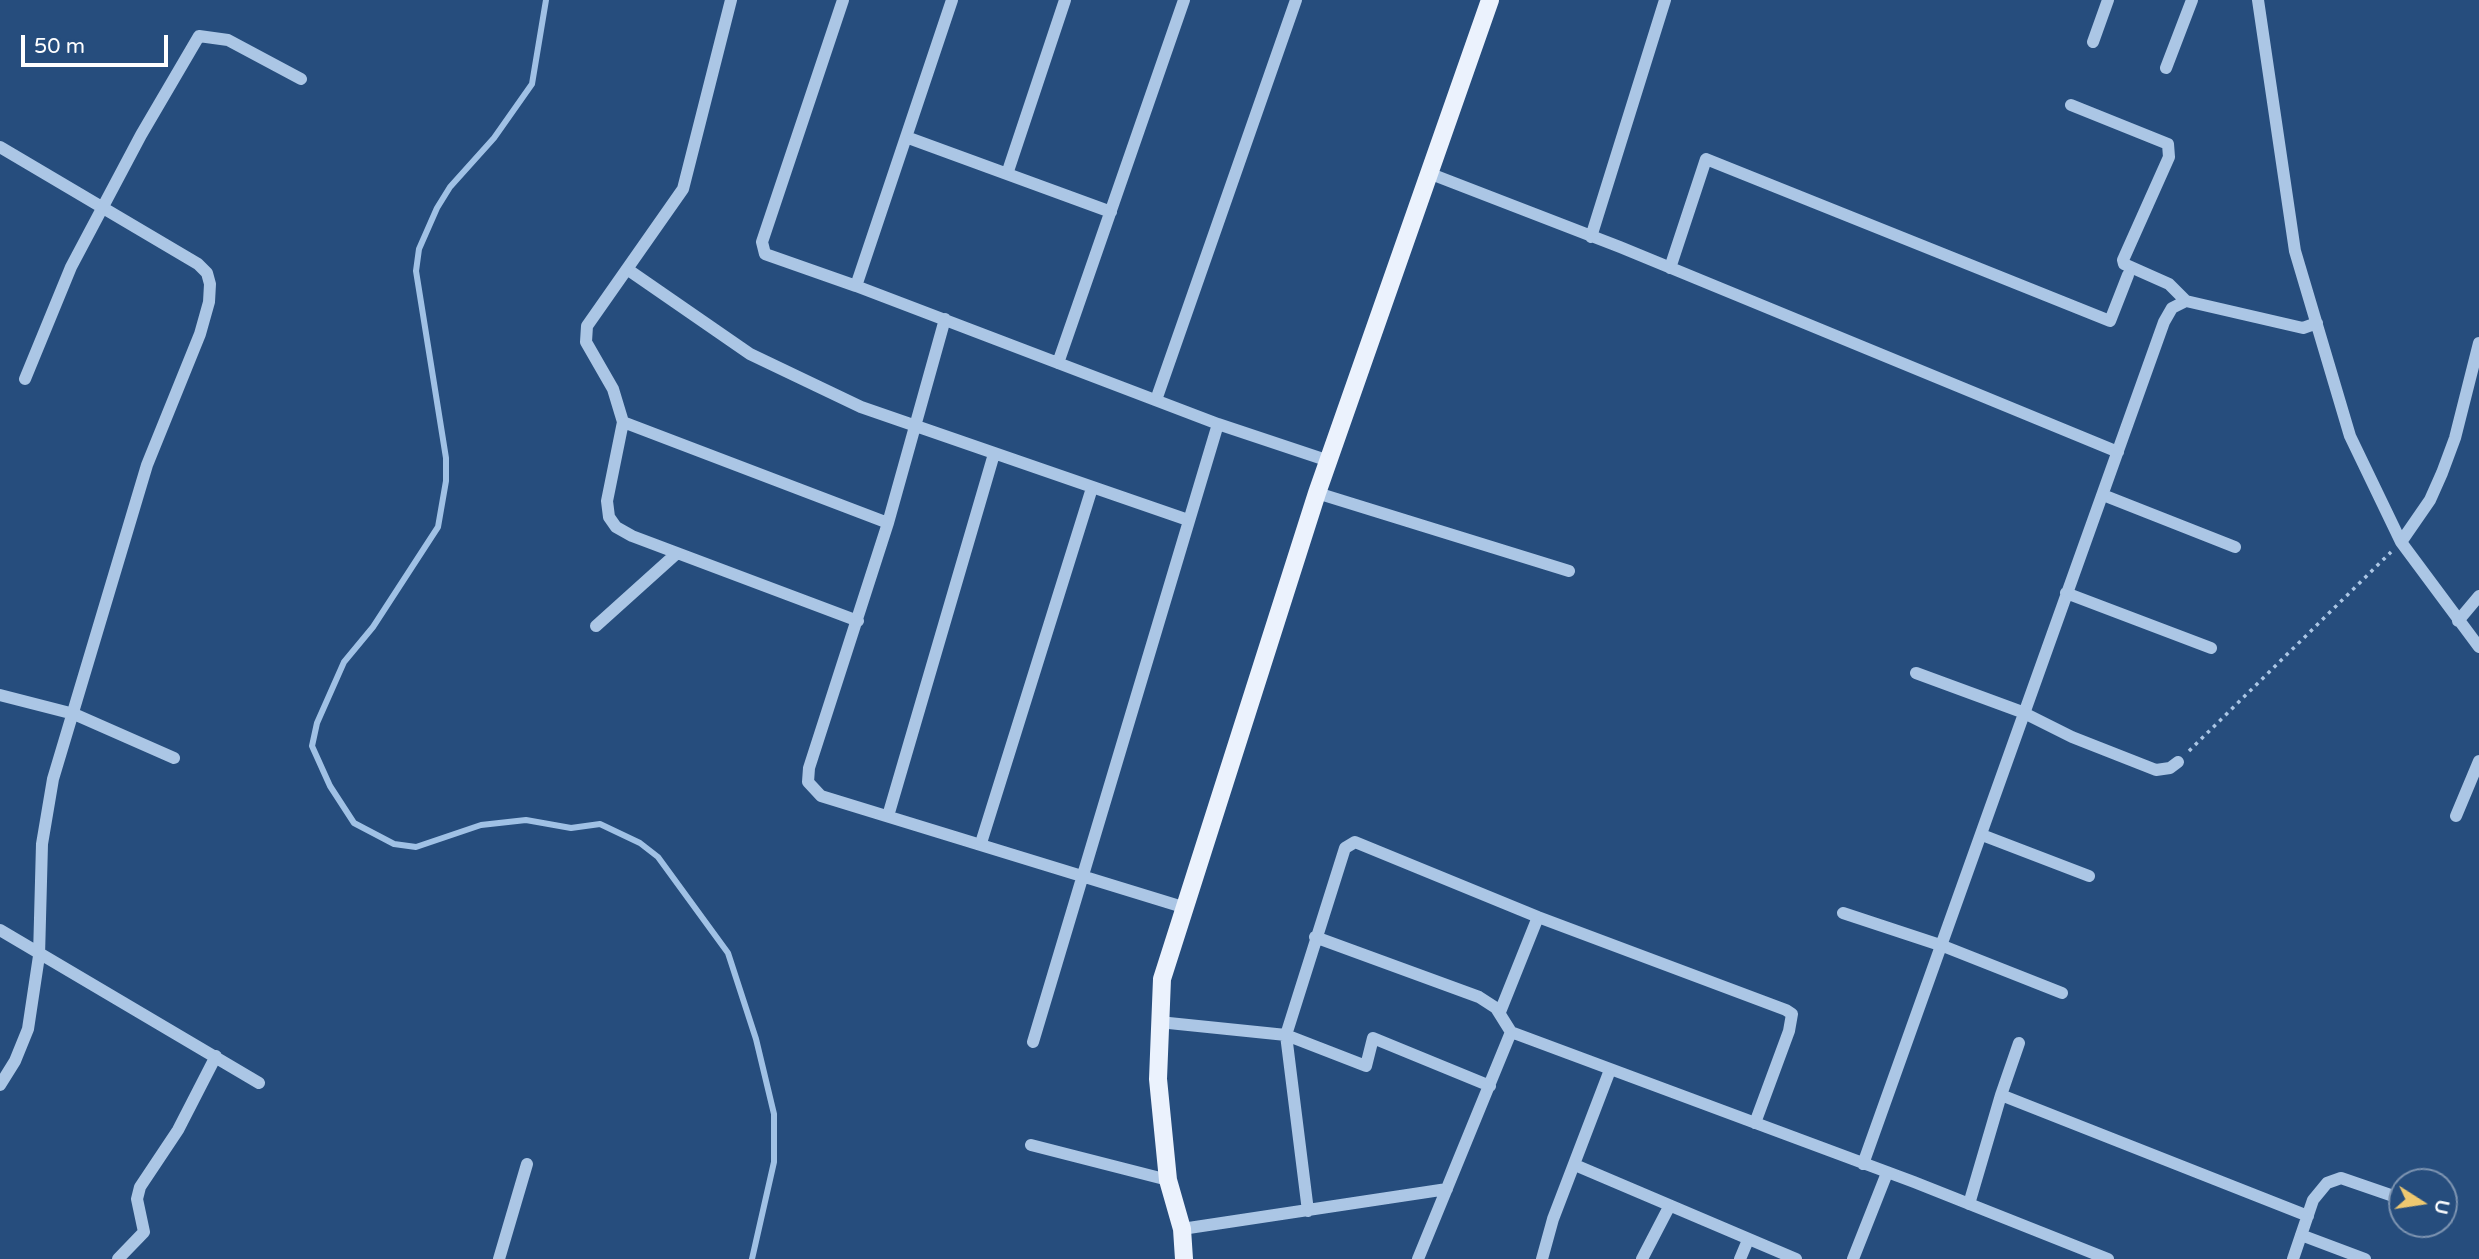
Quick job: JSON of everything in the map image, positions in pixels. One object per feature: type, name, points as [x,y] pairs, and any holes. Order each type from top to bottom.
[{"type":"main road","points":[[1184,1259],[1182,1230],[1168,1180],[1158,1079],[1162,979],[1317,493],[1490,0]]},
{"type":"street","points":[[731,0],[683,189],[591,319],[585,334],[586,342],[613,389],[623,422],[607,502],[609,517],[616,527],[632,536],[858,621]]},
{"type":"street","points":[[843,0],[761,245],[765,254],[945,319],[1218,424],[1329,461]]},
{"type":"street","points":[[856,286],[952,0]]},
{"type":"street","points":[[1007,174],[1065,0]]},
{"type":"street","points":[[1058,363],[1184,0]]},
{"type":"street","points":[[1156,400],[1296,0]]},
{"type":"street","points":[[1591,237],[1665,0]]},
{"type":"street","points":[[2093,42],[2108,0]]},
{"type":"street","points":[[2166,68],[2192,0]]},
{"type":"street","points":[[2258,0],[2295,251],[2350,436],[2401,542],[2479,648]]},
{"type":"street","points":[[25,379],[71,267],[188,49],[199,36],[228,40],[301,79]]},
{"type":"street","points":[[2071,104],[2168,144],[2169,157],[2123,260],[2124,264],[2169,284],[2186,301],[2303,328],[2317,323]]},
{"type":"street","points":[[906,137],[1111,212]]},
{"type":"street","points":[[0,147],[198,264],[206,272],[211,284],[200,334],[147,464],[53,779],[41,844],[39,956],[28,1029],[15,1062],[0,1085]]},
{"type":"street","points":[[1670,268],[1706,159],[2109,321],[2128,275]]},
{"type":"street","points":[[1431,174],[1670,268],[2118,452]]},
{"type":"street","points":[[627,269],[750,354],[861,407],[1188,520]]},
{"type":"street","points":[[1863,1164],[1943,946],[2022,712],[2164,322],[2172,308],[2186,301]]},
{"type":"street","points":[[945,319],[888,523],[809,768],[808,782],[821,796],[1186,908]]},
{"type":"street","points":[[2401,542],[2430,500],[2442,473],[2474,382],[2479,343]]},
{"type":"street","points":[[623,422],[888,523]]},
{"type":"street","points":[[1033,1042],[1081,874],[1218,424]]},
{"type":"street","points":[[888,816],[993,454]]},
{"type":"street","points":[[981,843],[1092,488]]},
{"type":"street","points":[[1317,493],[1569,571]]},
{"type":"street","points":[[2103,495],[2235,547]]},
{"type":"street","points":[[596,625],[676,554]]},
{"type":"street","points":[[2066,593],[2211,648]]},
{"type":"street","points":[[2458,621],[2479,596]]},
{"type":"street","points":[[1916,673],[2022,712],[2072,737],[2156,770],[2170,768],[2178,762]]},
{"type":"street","points":[[0,695],[74,713],[174,758]]},
{"type":"street","points":[[2456,816],[2477,770]]},
{"type":"street","points":[[1982,835],[2089,876]]},
{"type":"street","points":[[1308,1211],[1286,1035],[1345,848],[1354,842],[1538,917],[1771,1003],[1792,1014],[1789,1031],[1755,1123]]},
{"type":"street","points":[[1843,913],[1943,946],[2062,993]]},
{"type":"street","points":[[1500,1012],[1538,917]]},
{"type":"street","points":[[0,930],[39,956],[259,1083]]},
{"type":"street","points":[[1315,937],[1479,997],[1500,1012],[1511,1032],[2108,1259]]},
{"type":"street","points":[[1159,1022],[1286,1035],[1366,1066],[1373,1038],[1490,1086]]},
{"type":"street","points":[[1418,1259],[1511,1032]]},
{"type":"street","points":[[1969,1204],[2019,1043]]},
{"type":"street","points":[[118,1259],[144,1232],[144,1219],[137,1199],[140,1187],[178,1130],[216,1056]]},
{"type":"street","points":[[1542,1259],[1553,1219],[1610,1070]]},
{"type":"street","points":[[2001,1095],[2308,1216]]},
{"type":"street","points":[[1031,1145],[1168,1180]]},
{"type":"street","points":[[499,1259],[527,1164]]},
{"type":"street","points":[[1575,1165],[1796,1259]]},
{"type":"street","points":[[1853,1259],[1887,1173]]},
{"type":"street","points":[[2292,1259],[2314,1200],[2327,1183],[2341,1178],[2388,1194]]},
{"type":"street","points":[[1182,1230],[1447,1189]]},
{"type":"street","points":[[1642,1259],[1669,1207]]},
{"type":"street","points":[[2301,1235],[2365,1259]]},
{"type":"street","points":[[1740,1259],[1748,1240]]},
{"type":"path","points":[[2178,762],[2401,542]]},
{"type":"waterway","points":[[546,0],[532,84],[494,138],[450,187],[437,208],[419,249],[416,271],[446,458],[446,481],[438,527],[373,627],[344,662],[317,723],[312,746],[330,786],[354,823],[394,844],[416,847],[481,825],[526,820],[571,828],[600,824],[640,843],[658,857],[728,953],[756,1039],[774,1114],[774,1162],[752,1259]]}]
